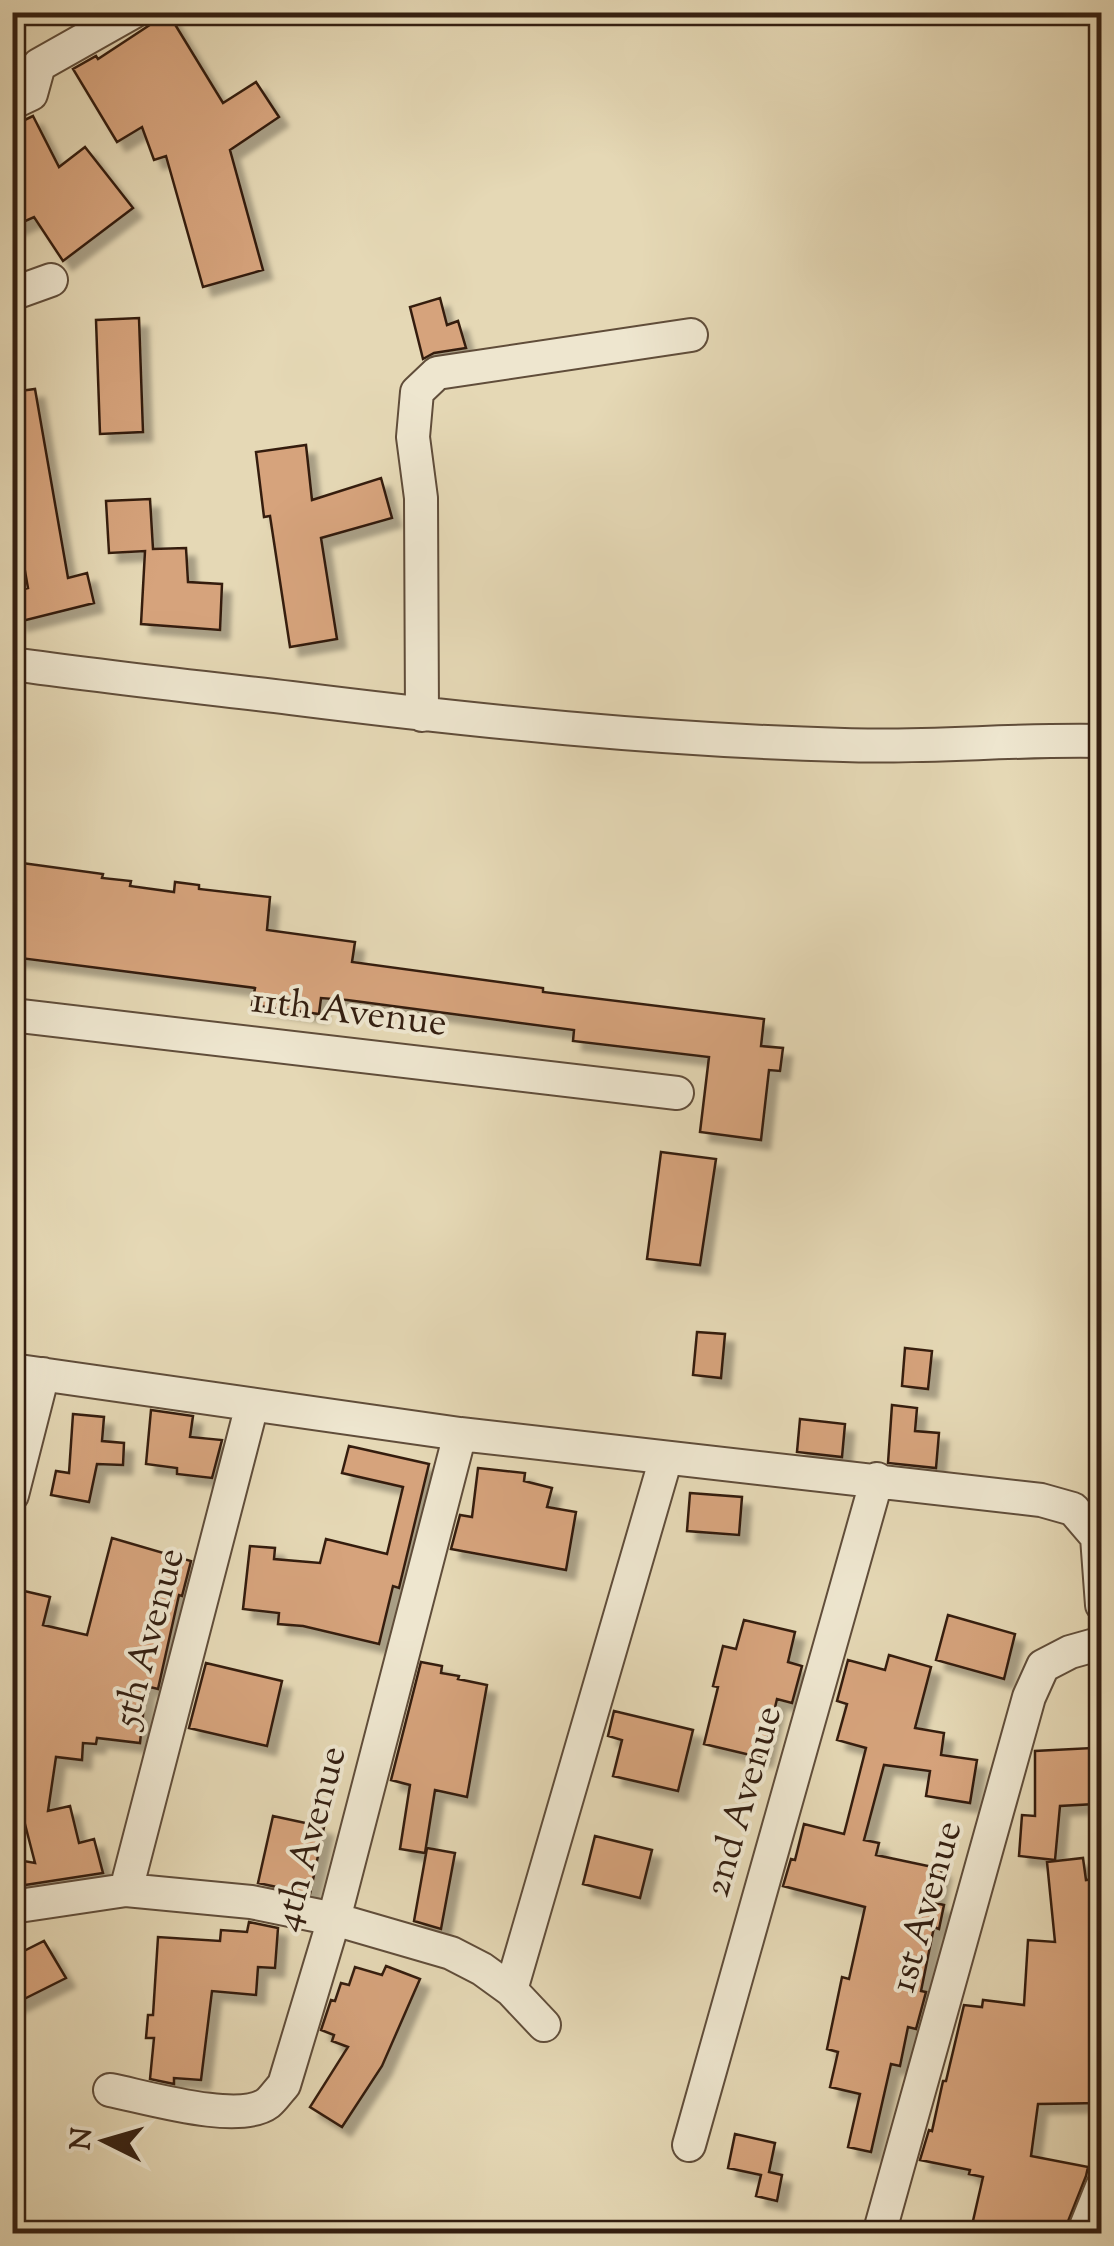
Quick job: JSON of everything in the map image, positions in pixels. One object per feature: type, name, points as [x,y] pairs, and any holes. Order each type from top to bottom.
[{"type":"street","points":[[12,104],[31,94],[39,66],[133,12]]},
{"type":"street","points":[[12,294],[51,280]]},
{"type":"street","points":[[422,716],[421,498],[413,436],[417,392],[436,374],[690,336]]},
{"type":"street","points":[[12,664],[422,716],[844,745],[1025,739],[1102,741]]},
{"type":"street","name":"11th Avenue","points":[[12,1014],[677,1093]]},
{"type":"street","points":[[12,1495],[28,1372],[460,1434],[1041,1500],[1073,1509],[1099,1537],[1102,1605]]},
{"type":"street","name":"5th Avenue","points":[[126,1890],[252,1405]]},
{"type":"street","name":"4th Avenue","points":[[110,2090],[214,2110],[246,2111],[267,2104],[284,2085],[334,1920],[460,1434]]},
{"type":"street","points":[[511,1990],[666,1458]]},
{"type":"street","name":"2nd Avenue","points":[[689,2145],[877,1479]]},
{"type":"street","name":"1st Avenue","points":[[879,2234],[1028,1697],[1042,1666],[1070,1652],[1102,1643]]},
{"type":"street","points":[[12,1907],[126,1890],[251,1902],[334,1920],[452,1953],[511,1990],[544,2025]]},
{"type":"street","points":[[1083,2234],[1102,2187]]},
{"type":"building","points":[[168,13],[223,103],[256,82],[279,117],[230,150],[263,270],[203,287],[166,156],[154,160],[142,127],[117,142],[73,69],[96,56],[98,59]]},
{"type":"building","points":[[33,116],[59,167],[85,147],[133,208],[63,261],[34,217],[12,227],[12,126]]},
{"type":"building","points":[[440,298],[447,325],[458,321],[466,348],[434,353],[423,359],[410,307]]},
{"type":"building","points":[[139,318],[143,432],[100,434],[96,320]]},
{"type":"building","points":[[35,389],[68,578],[87,573],[94,603],[18,622],[12,592],[28,588],[12,497],[12,392]]},
{"type":"building","points":[[306,445],[312,500],[381,478],[392,518],[321,538],[337,639],[290,647],[270,516],[264,517],[256,452]]},
{"type":"building","points":[[150,499],[153,549],[186,548],[188,582],[222,584],[220,630],[141,624],[145,551],[109,553],[106,501]]},
{"type":"building","points":[[22,863],[103,874],[102,878],[131,881],[130,886],[174,892],[175,882],[199,885],[199,889],[270,897],[267,930],[355,942],[352,962],[543,988],[543,992],[764,1019],[761,1046],[783,1048],[780,1071],[769,1070],[761,1140],[700,1132],[709,1057],[573,1041],[574,1030],[347,1000],[321,998],[319,1014],[252,1005],[255,988],[12,957],[12,883],[19,884]]},
{"type":"building","points":[[661,1152],[716,1159],[700,1265],[647,1259]]},
{"type":"building","points":[[697,1332],[725,1334],[721,1378],[693,1375]]},
{"type":"building","points":[[905,1348],[932,1351],[928,1389],[902,1386]]},
{"type":"building","points":[[892,1405],[917,1408],[915,1431],[939,1433],[936,1468],[888,1463]]},
{"type":"building","points":[[151,1410],[193,1416],[190,1437],[222,1440],[212,1478],[177,1474],[177,1468],[146,1464]]},
{"type":"building","points":[[73,1414],[104,1417],[102,1441],[124,1443],[123,1465],[97,1464],[89,1502],[51,1495],[56,1471],[69,1473]]},
{"type":"building","points":[[800,1419],[845,1424],[842,1457],[797,1452]]},
{"type":"building","points":[[349,1446],[429,1464],[399,1588],[393,1586],[379,1644],[278,1624],[279,1613],[243,1609],[250,1546],[275,1548],[274,1559],[320,1563],[326,1539],[387,1554],[403,1487],[342,1473]]},
{"type":"building","points":[[478,1468],[525,1473],[524,1481],[552,1488],[547,1507],[576,1512],[566,1570],[451,1549],[460,1515],[472,1517]]},
{"type":"building","points":[[690,1493],[742,1497],[739,1535],[687,1531]]},
{"type":"building","points":[[112,1538],[191,1561],[182,1596],[179,1595],[158,1689],[146,1686],[140,1743],[97,1738],[96,1744],[83,1743],[82,1760],[56,1757],[48,1811],[70,1806],[79,1843],[94,1839],[103,1873],[12,1887],[12,1859],[35,1863],[20,1805],[12,1804],[12,1620],[20,1590],[50,1597],[43,1625],[87,1635]]},
{"type":"building","points":[[948,1615],[1015,1634],[1004,1679],[936,1660]]},
{"type":"building","points":[[744,1620],[795,1632],[788,1662],[802,1666],[792,1703],[777,1699],[763,1758],[704,1744],[723,1646],[736,1649]]},
{"type":"building","points":[[889,1655],[931,1667],[915,1728],[944,1733],[941,1755],[977,1760],[970,1803],[926,1796],[930,1771],[884,1765],[864,1840],[879,1843],[876,1855],[942,1869],[935,1903],[944,1905],[939,1929],[934,1927],[921,1991],[926,1992],[916,2029],[908,2027],[900,2066],[891,2064],[871,2152],[848,2147],[860,2094],[830,2087],[838,2052],[827,2049],[842,1977],[849,1979],[865,1907],[783,1886],[791,1859],[795,1860],[804,1824],[844,1834],[866,1748],[837,1740],[847,1704],[837,1701],[848,1660],[885,1670]]},
{"type":"building","points":[[421,1662],[442,1666],[441,1673],[459,1676],[458,1679],[487,1685],[467,1797],[435,1790],[425,1853],[400,1849],[410,1785],[391,1780]]},
{"type":"building","points":[[206,1663],[282,1681],[267,1746],[189,1728]]},
{"type":"building","points":[[614,1711],[693,1730],[678,1791],[613,1776],[622,1740],[608,1736]]},
{"type":"building","points":[[1092,1748],[1095,1804],[1060,1806],[1055,1860],[1019,1856],[1022,1815],[1035,1816],[1035,1751]]},
{"type":"building","points":[[273,1816],[324,1827],[310,1894],[258,1883]]},
{"type":"building","points":[[595,1836],[652,1850],[640,1898],[583,1884]]},
{"type":"building","points":[[427,1848],[455,1853],[441,1929],[414,1921]]},
{"type":"building","points":[[1083,1858],[1086,1880],[1102,1878],[1102,2103],[1038,2104],[1031,2156],[1088,2167],[1086,2176],[1063,2234],[970,2234],[983,2177],[969,2174],[970,2170],[920,2160],[929,2130],[932,2131],[964,2005],[982,2007],[983,2000],[1024,2005],[1028,1940],[1055,1942],[1047,1862]]},
{"type":"building","points":[[249,1922],[278,1928],[275,1968],[258,1967],[256,1995],[212,1991],[201,2080],[174,2078],[174,2084],[150,2079],[154,2038],[146,2038],[148,2015],[153,2015],[158,1937],[220,1941],[221,1930],[247,1932]]},
{"type":"building","points":[[44,1941],[66,1978],[12,2005],[12,1957]]},
{"type":"building","points":[[386,1966],[420,1979],[382,2066],[342,2127],[310,2107],[348,2047],[332,2041],[334,2035],[321,2030],[331,2000],[335,2001],[341,1983],[349,1985],[355,1967],[382,1975]]},
{"type":"building","points":[[735,2134],[775,2143],[769,2172],[782,2175],[777,2201],[756,2196],[761,2175],[728,2168]]}]
